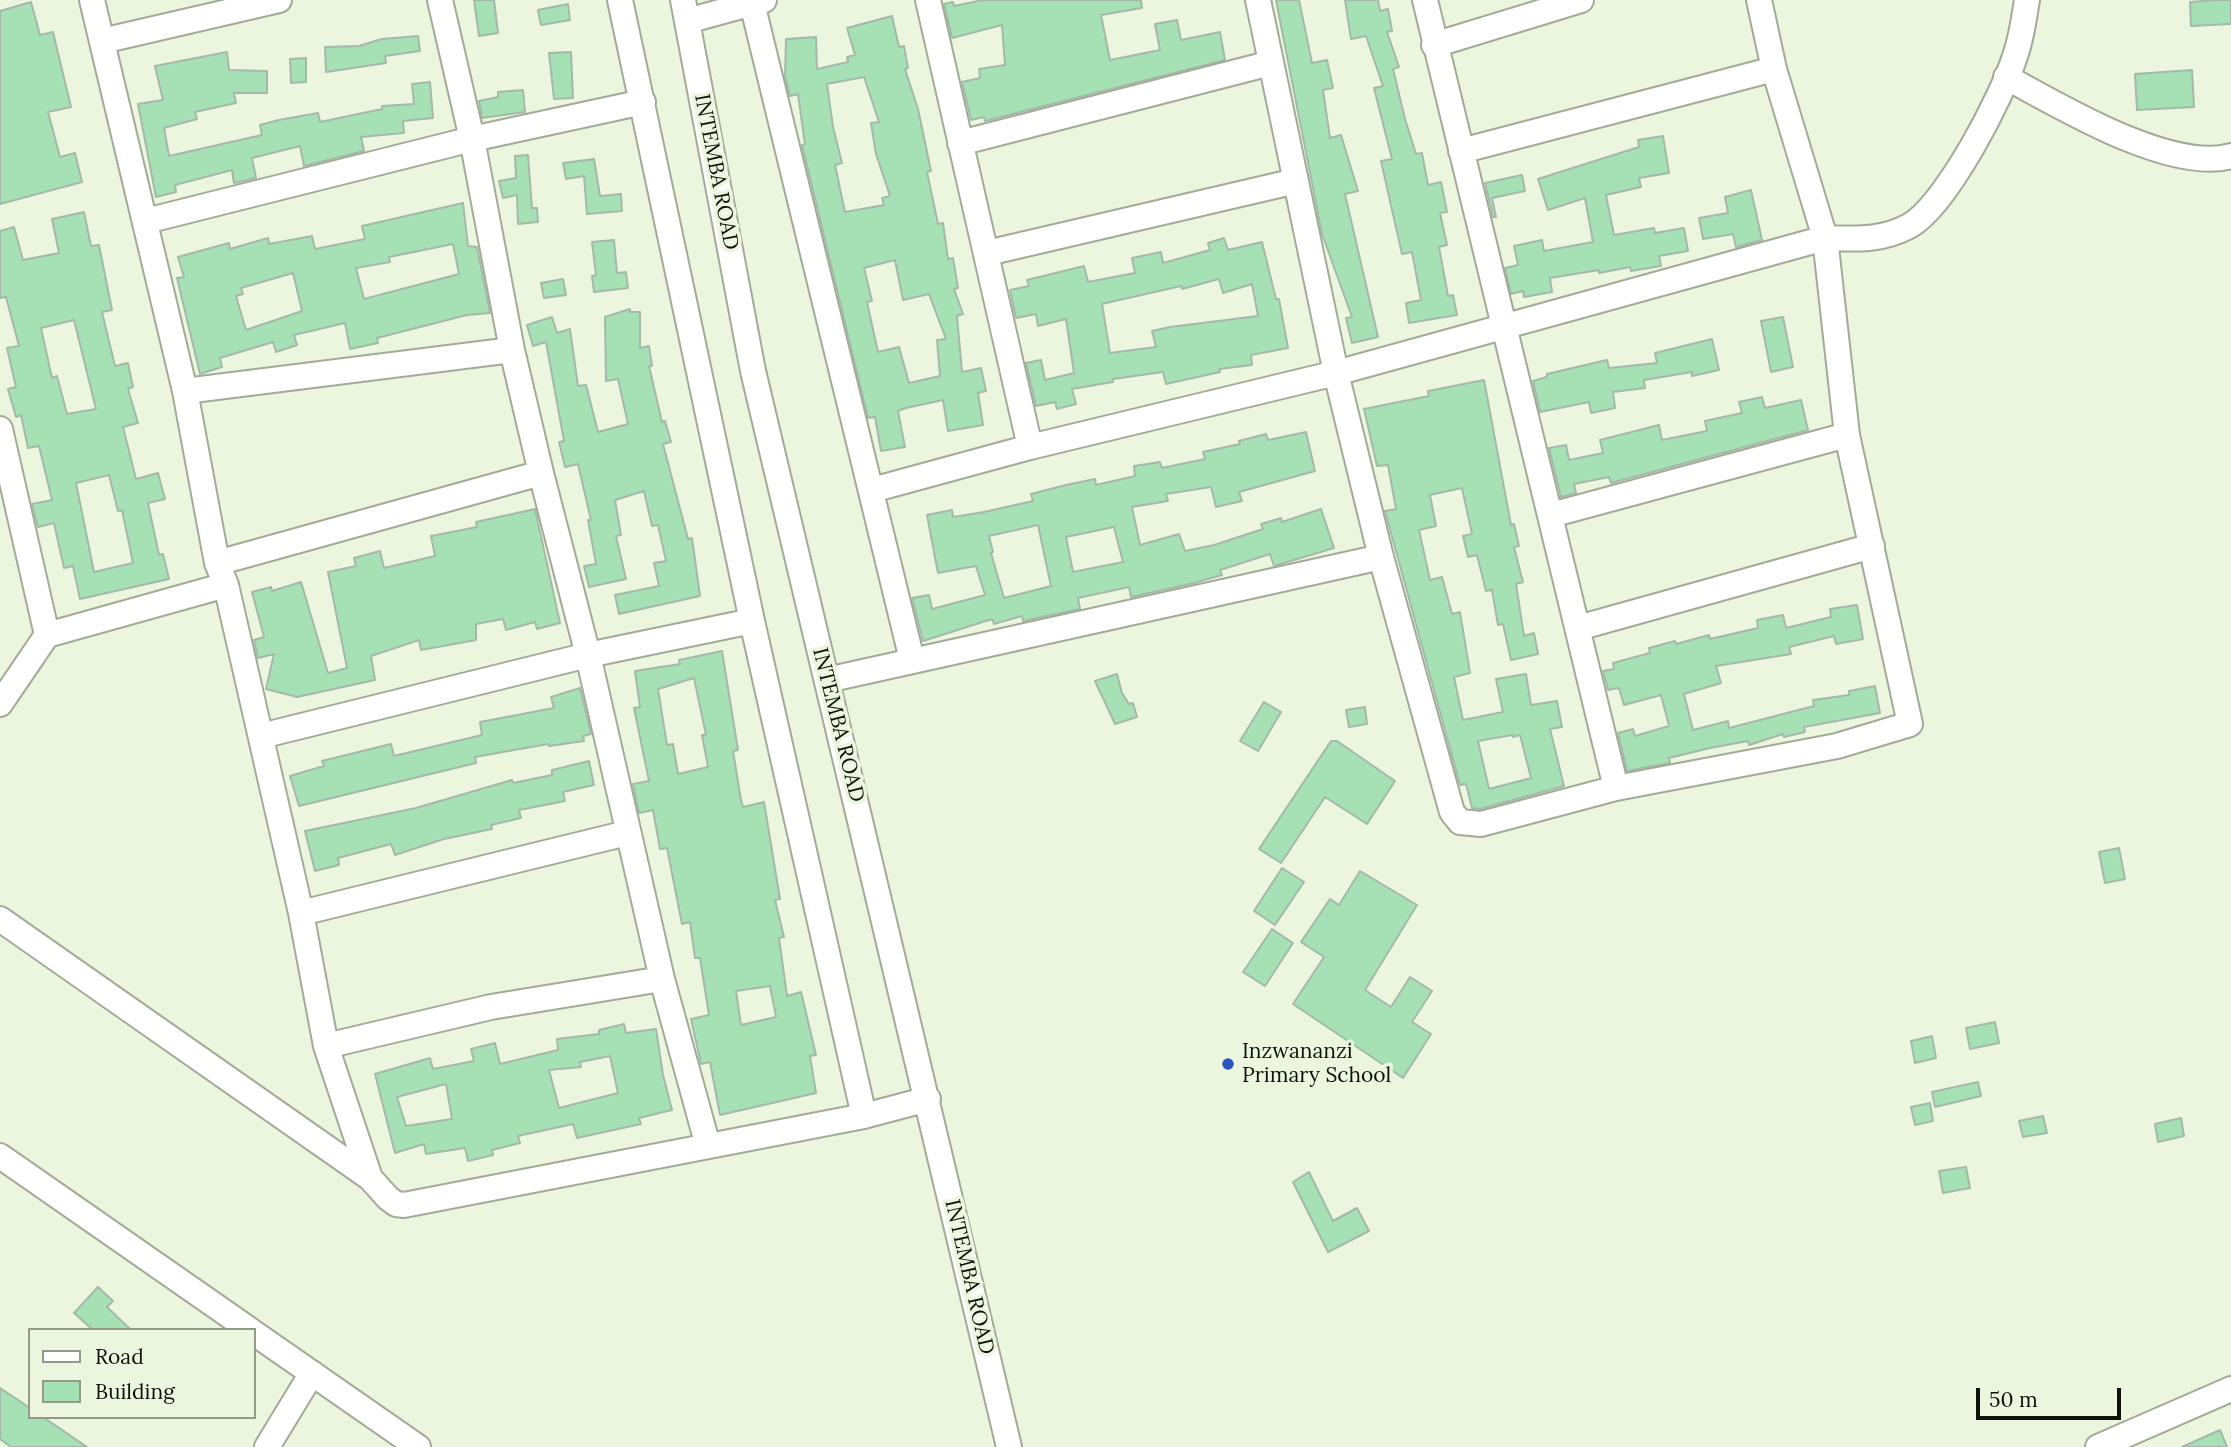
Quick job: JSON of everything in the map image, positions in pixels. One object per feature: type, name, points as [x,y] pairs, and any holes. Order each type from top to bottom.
[{"type":"street","points":[[92,0],[185,391],[222,574],[301,913],[326,1046],[370,1178]]},
{"type":"street","points":[[102,41],[279,0]]},
{"type":"street","points":[[440,0],[472,139],[512,350],[588,654],[662,979],[708,1146]]},
{"type":"street","points":[[620,0],[752,621],[864,1116]]},
{"type":"street","points":[[928,0],[1030,447]]},
{"type":"street","points":[[1258,0],[1336,373],[1381,557],[1452,812],[1461,822],[1481,824],[1616,788],[1837,747],[1910,724],[1847,435],[1825,238],[1773,69],[1759,0]]},
{"type":"street","points":[[1424,0],[1616,788]]},
{"type":"street","points":[[1434,45],[1581,0]]},
{"type":"street","points":[[872,490],[1030,447],[1336,373],[1825,238],[1872,239],[1911,225],[1940,195],[1969,153],[2017,53],[2027,0]]},
{"type":"street","points":[[685,10],[758,1],[912,660]]},
{"type":"street","name":"INTEMBA ROAD","points":[[685,10],[753,371],[1009,1447]]},
{"type":"street","points":[[960,143],[1271,63]]},
{"type":"street","points":[[1461,151],[1773,69]]},
{"type":"street","points":[[2006,77],[2119,135],[2171,152],[2216,160],[2231,156]]},
{"type":"street","points":[[146,220],[472,139],[643,102]]},
{"type":"street","points":[[987,253],[1296,181]]},
{"type":"street","points":[[185,391],[512,350]]},
{"type":"street","points":[[0,429],[47,635]]},
{"type":"street","points":[[1551,515],[1847,435]]},
{"type":"street","points":[[1,701],[47,635],[222,574],[541,473]]},
{"type":"street","points":[[1577,628],[1872,546]]},
{"type":"street","points":[[827,681],[1381,557]]},
{"type":"street","points":[[261,736],[588,654],[752,621]]},
{"type":"street","points":[[301,913],[627,834]]},
{"type":"street","points":[[0,919],[370,1178],[396,1205],[864,1116],[928,1099]]},
{"type":"street","points":[[326,1046],[491,1007],[662,979]]},
{"type":"street","points":[[0,1156],[248,1328]]},
{"type":"street","points":[[256,1334],[418,1447]]},
{"type":"street","points":[[267,1447],[312,1373]]},
{"type":"street","points":[[2098,1447],[2231,1389]]},
{"type":"building","points":[[474,0],[494,0],[498,33],[479,36]]},
{"type":"building","points":[[983,0],[1141,0],[1142,8],[1101,15],[1110,60],[1160,50],[1155,24],[1177,20],[1181,40],[1220,32],[1225,60],[985,121],[984,117],[971,120],[962,82],[980,78],[979,69],[1005,65],[1002,25],[952,38],[944,4],[953,2],[954,6]]},
{"type":"building","points":[[1276,0],[1299,0],[1312,63],[1327,60],[1333,88],[1323,90],[1330,138],[1341,135],[1358,191],[1345,194],[1378,337],[1352,343],[1346,318],[1352,317],[1322,234]]},
{"type":"building","points":[[1345,0],[1378,0],[1380,11],[1388,9],[1392,31],[1387,32],[1399,67],[1393,69],[1405,119],[1416,154],[1422,153],[1428,185],[1441,182],[1447,212],[1440,213],[1447,245],[1439,247],[1448,296],[1453,295],[1457,315],[1409,323],[1406,303],[1421,300],[1412,252],[1402,254],[1381,161],[1392,159],[1374,88],[1383,86],[1366,36],[1351,39]]},
{"type":"building","points":[[2231,0],[2231,24],[2191,26],[2190,2]]},
{"type":"building","points":[[31,2],[40,35],[53,32],[71,107],[48,112],[60,157],[75,153],[82,182],[0,204],[0,11]]},
{"type":"building","points":[[568,4],[570,20],[541,25],[538,10]]},
{"type":"building","points":[[892,16],[899,47],[904,46],[908,68],[905,69],[918,109],[931,171],[927,172],[938,224],[943,223],[948,259],[953,258],[958,288],[954,289],[963,314],[957,316],[962,372],[981,368],[986,391],[978,393],[983,425],[948,431],[943,400],[906,408],[898,411],[905,447],[881,451],[875,417],[868,418],[802,145],[805,144],[798,94],[790,96],[785,76],[786,39],[816,37],[817,69],[848,62],[847,57],[855,55],[847,28]],"holes":[[[864,77],[879,122],[871,123],[876,154],[890,196],[882,198],[884,205],[845,212],[835,165],[842,163],[833,127],[827,84]],[[895,260],[903,300],[929,294],[946,339],[937,340],[940,376],[909,383],[899,347],[878,352],[867,302],[872,301],[864,268]]]},
{"type":"building","points":[[418,36],[420,51],[385,56],[386,63],[326,72],[325,47],[359,46],[382,39]]},
{"type":"building","points":[[227,52],[229,70],[267,71],[267,93],[234,93],[236,103],[195,112],[197,119],[164,128],[169,156],[262,135],[260,125],[279,120],[318,113],[320,122],[382,109],[382,106],[414,104],[412,84],[430,82],[433,118],[403,121],[404,133],[361,137],[364,151],[304,166],[300,146],[252,158],[256,178],[234,183],[232,170],[175,185],[176,192],[156,197],[138,104],[163,100],[155,66]]},
{"type":"building","points":[[571,52],[573,98],[554,99],[549,53]]},
{"type":"building","points":[[306,58],[306,82],[291,83],[290,59]]},
{"type":"building","points":[[2192,70],[2194,107],[2137,110],[2135,74]]},
{"type":"building","points":[[523,90],[525,112],[482,118],[479,101],[498,97],[498,92]]},
{"type":"building","points":[[1663,136],[1669,173],[1639,178],[1641,187],[1606,195],[1614,235],[1654,228],[1655,233],[1684,228],[1688,251],[1659,256],[1661,266],[1631,271],[1630,267],[1599,273],[1599,270],[1550,278],[1552,292],[1524,297],[1523,291],[1511,294],[1505,268],[1518,265],[1514,246],[1542,240],[1544,251],[1593,242],[1585,198],[1548,210],[1538,179],[1639,147],[1638,140]]},
{"type":"building","points":[[528,155],[532,208],[537,208],[538,222],[518,224],[517,195],[503,198],[499,181],[516,178],[515,156]]},
{"type":"building","points":[[594,159],[600,196],[621,194],[622,211],[587,214],[584,176],[566,179],[563,163]]},
{"type":"building","points":[[1522,175],[1525,191],[1492,198],[1496,217],[1493,217],[1485,183]]},
{"type":"building","points":[[1751,190],[1762,240],[1736,247],[1733,234],[1703,239],[1699,218],[1728,213],[1725,197]]},
{"type":"building","points":[[463,203],[468,246],[477,247],[490,313],[467,315],[377,338],[378,343],[350,349],[345,323],[294,335],[297,345],[276,352],[273,342],[220,358],[222,367],[200,374],[177,278],[184,277],[178,257],[229,243],[230,249],[268,238],[269,244],[312,236],[315,249],[365,239],[362,226]],"holes":[[[453,244],[459,274],[364,299],[356,268],[390,262],[389,257]],[[293,273],[302,311],[246,330],[236,296],[243,294],[241,288]]]},
{"type":"building","points":[[84,212],[91,246],[99,245],[112,310],[102,312],[115,366],[128,363],[133,387],[128,389],[138,423],[123,427],[136,479],[158,473],[165,499],[148,503],[159,555],[163,554],[169,579],[80,599],[73,566],[64,568],[54,523],[38,527],[32,504],[52,500],[39,446],[28,448],[21,415],[16,417],[8,389],[16,387],[7,348],[19,346],[6,297],[0,298],[0,231],[14,227],[23,260],[59,253],[52,219]],"holes":[[[74,320],[96,409],[67,414],[57,376],[52,378],[41,328]],[[109,475],[118,511],[122,510],[133,563],[94,572],[76,483]]]},
{"type":"building","points":[[1224,238],[1228,250],[1262,242],[1276,299],[1279,299],[1288,348],[1251,355],[1252,365],[1219,369],[1220,372],[1166,384],[1163,372],[1113,379],[1113,382],[1072,389],[1076,404],[1057,409],[1055,402],[1036,406],[1026,363],[1041,360],[1045,380],[1074,373],[1066,319],[1038,326],[1036,314],[1016,318],[1010,290],[1029,286],[1027,280],[1084,266],[1088,282],[1135,273],[1132,258],[1161,252],[1163,263],[1210,250],[1208,243]],"holes":[[[1219,279],[1223,293],[1252,284],[1258,316],[1152,331],[1156,347],[1110,353],[1102,304]]]},
{"type":"building","points":[[614,240],[617,273],[626,272],[628,288],[594,292],[592,276],[596,275],[592,242]]},
{"type":"building","points":[[563,279],[566,295],[544,298],[541,283]]},
{"type":"building","points":[[630,309],[630,312],[640,312],[640,348],[649,346],[652,366],[649,366],[662,422],[665,421],[671,442],[663,444],[688,539],[692,538],[700,596],[619,614],[615,595],[659,586],[654,563],[666,561],[658,525],[652,526],[644,491],[615,500],[621,535],[616,536],[626,579],[589,587],[584,566],[596,564],[588,520],[591,520],[578,464],[565,467],[559,442],[564,441],[546,342],[533,346],[527,325],[552,317],[557,333],[570,329],[578,386],[586,385],[598,432],[628,424],[618,379],[606,381],[605,317]]},
{"type":"building","points":[[1783,317],[1793,367],[1771,372],[1761,321]]},
{"type":"building","points":[[1712,339],[1719,370],[1692,376],[1692,372],[1644,380],[1645,388],[1613,392],[1615,408],[1591,413],[1589,402],[1540,412],[1533,381],[1547,377],[1547,374],[1607,360],[1609,368],[1657,363],[1655,353]]},
{"type":"building","points":[[1484,380],[1511,525],[1514,524],[1519,546],[1514,547],[1523,582],[1516,584],[1524,636],[1534,633],[1538,654],[1511,660],[1503,624],[1498,625],[1492,590],[1486,591],[1477,555],[1468,557],[1463,536],[1472,534],[1462,488],[1430,495],[1436,526],[1419,530],[1430,580],[1442,577],[1452,614],[1460,612],[1470,673],[1454,677],[1463,720],[1503,712],[1496,679],[1526,674],[1531,705],[1557,701],[1562,727],[1550,729],[1564,786],[1480,809],[1472,808],[1466,784],[1460,785],[1385,511],[1396,509],[1388,465],[1377,466],[1364,409],[1429,396],[1428,391]],"holes":[[[1512,735],[1520,735],[1531,778],[1489,789],[1478,741]]]},
{"type":"building","points":[[1762,397],[1765,408],[1801,400],[1808,430],[1611,483],[1609,477],[1574,484],[1576,493],[1561,497],[1549,448],[1566,445],[1569,460],[1603,453],[1600,440],[1659,425],[1662,440],[1707,431],[1705,421],[1742,413],[1739,402]]},
{"type":"building","points":[[1306,432],[1315,471],[1239,492],[1242,501],[1216,507],[1211,487],[1166,494],[1168,501],[1132,507],[1140,545],[1179,534],[1185,551],[1263,529],[1261,524],[1281,518],[1282,522],[1321,509],[1334,548],[1274,566],[1270,554],[1220,570],[1222,575],[1194,583],[1131,597],[1129,587],[1078,598],[1080,609],[1023,621],[1022,616],[994,624],[992,619],[923,641],[912,598],[929,595],[932,609],[985,595],[976,566],[938,573],[927,515],[952,510],[953,517],[984,512],[1033,501],[1031,494],[1066,485],[1095,479],[1096,485],[1135,476],[1134,466],[1160,462],[1162,468],[1205,459],[1203,452],[1240,444],[1239,441],[1266,434],[1268,440]],"holes":[[[1038,525],[1051,586],[1004,598],[989,536]],[[1114,527],[1123,562],[1073,572],[1066,537]]]},
{"type":"building","points":[[535,509],[560,623],[537,629],[535,622],[506,630],[503,619],[476,624],[476,640],[421,650],[419,640],[371,656],[375,680],[297,697],[266,689],[274,654],[258,658],[254,640],[264,637],[252,592],[271,587],[272,591],[301,582],[328,673],[347,668],[328,572],[356,566],[354,558],[380,551],[384,568],[435,556],[431,536],[477,527],[476,522]]},
{"type":"building","points":[[1857,605],[1863,639],[1836,644],[1834,636],[1789,647],[1791,654],[1716,666],[1721,683],[1684,694],[1693,730],[1728,721],[1729,728],[1814,706],[1813,700],[1849,695],[1849,691],[1875,686],[1880,713],[1804,727],[1805,732],[1784,737],[1783,734],[1749,745],[1748,741],[1710,748],[1669,758],[1670,763],[1627,771],[1618,733],[1633,729],[1635,736],[1669,726],[1661,695],[1624,705],[1619,688],[1608,690],[1603,671],[1614,669],[1613,663],[1650,653],[1649,648],[1675,641],[1676,644],[1709,635],[1710,639],[1758,628],[1757,620],[1783,615],[1786,628],[1831,617],[1830,609]]},
{"type":"building","points":[[722,651],[738,750],[733,751],[741,800],[743,807],[764,802],[780,899],[775,900],[784,937],[779,938],[787,996],[801,992],[816,1055],[810,1056],[816,1093],[720,1115],[710,1062],[701,1064],[691,1019],[709,1015],[700,958],[695,958],[690,922],[682,924],[667,848],[660,849],[653,810],[639,813],[633,784],[649,781],[634,708],[640,707],[635,671],[680,664],[679,660]],"holes":[[[694,678],[706,735],[702,735],[708,767],[678,774],[673,744],[667,745],[658,689]],[[770,986],[776,1017],[741,1025],[736,991]]]},
{"type":"building","points":[[1117,674],[1122,693],[1129,704],[1133,703],[1137,717],[1115,724],[1095,681]]},
{"type":"building","points":[[580,688],[591,734],[583,736],[584,741],[548,744],[475,757],[476,763],[299,806],[290,776],[324,766],[322,761],[391,744],[394,756],[482,735],[480,722],[554,708],[551,697]]},
{"type":"building","points":[[1264,702],[1281,712],[1258,751],[1240,741]]},
{"type":"building","points":[[1365,707],[1367,724],[1349,727],[1346,710]]},
{"type":"building","points":[[1331,741],[1337,741],[1395,781],[1367,824],[1325,797],[1281,863],[1259,849]]},
{"type":"building","points":[[589,761],[594,785],[563,792],[565,801],[519,810],[521,818],[491,825],[492,829],[444,839],[395,855],[391,844],[338,858],[339,865],[315,871],[305,831],[416,808],[512,780],[513,783],[552,775],[552,770]]},
{"type":"building","points":[[2119,848],[2125,879],[2105,883],[2099,852]]},
{"type":"building","points":[[1282,868],[1304,882],[1275,925],[1254,911]]},
{"type":"building","points":[[1360,871],[1417,905],[1365,990],[1391,1007],[1410,977],[1432,991],[1412,1022],[1431,1034],[1403,1078],[1293,1004],[1324,957],[1301,942],[1330,899],[1339,905]]},
{"type":"building","points":[[1272,929],[1293,943],[1265,986],[1243,972]]},
{"type":"building","points":[[1995,1022],[1999,1043],[1970,1049],[1966,1028]]},
{"type":"building","points":[[624,1024],[626,1033],[656,1029],[672,1110],[639,1118],[641,1124],[577,1138],[573,1124],[518,1136],[520,1143],[492,1150],[493,1155],[468,1161],[465,1148],[426,1154],[424,1144],[395,1153],[375,1074],[430,1058],[433,1069],[474,1061],[471,1049],[495,1043],[500,1064],[558,1050],[557,1039],[599,1034],[599,1030]],"holes":[[[610,1056],[618,1093],[559,1108],[549,1070],[581,1067],[580,1062]],[[446,1084],[452,1119],[406,1126],[397,1097]]]},
{"type":"building","points":[[1932,1036],[1936,1058],[1915,1063],[1911,1041]]},
{"type":"building","points":[[1978,1082],[1981,1096],[1935,1107],[1932,1092]]},
{"type":"building","points":[[1930,1103],[1933,1121],[1915,1125],[1911,1107]]},
{"type":"building","points":[[2043,1116],[2047,1133],[2023,1137],[2019,1121]]},
{"type":"building","points":[[2181,1118],[2184,1136],[2158,1142],[2155,1124]]},
{"type":"building","points":[[1966,1167],[1970,1188],[1943,1193],[1939,1171]]},
{"type":"building","points":[[1309,1172],[1333,1221],[1357,1208],[1369,1231],[1328,1252],[1293,1182]]},
{"type":"building","points":[[98,1287],[113,1301],[107,1307],[129,1328],[91,1328],[74,1313]]},
{"type":"building","points":[[0,1388],[28,1407],[28,1419],[46,1419],[87,1447],[11,1447],[0,1439]]},
{"type":"building","points":[[2220,1430],[2227,1447],[2182,1447]]},
{"type":"place","name":"Inzwananzi Primary School","points":[[1228,1064]]}]
